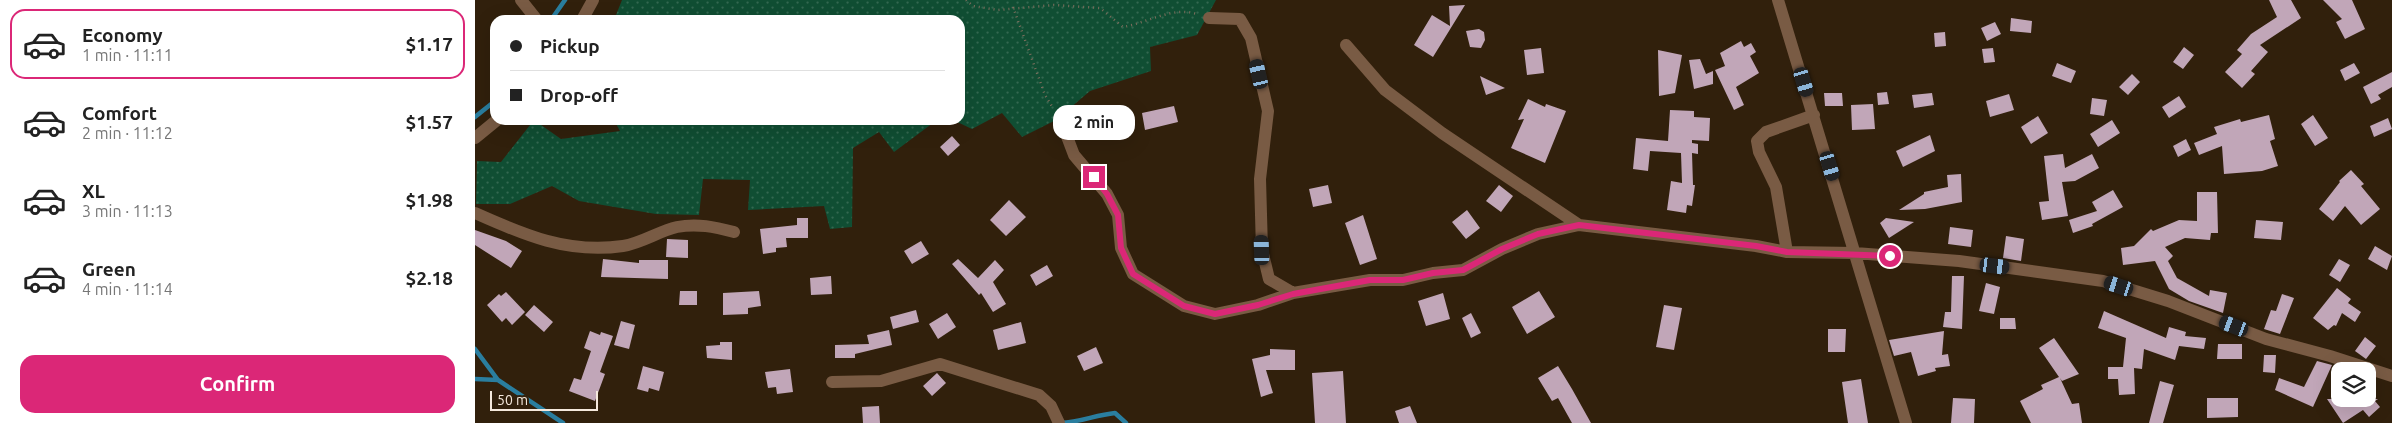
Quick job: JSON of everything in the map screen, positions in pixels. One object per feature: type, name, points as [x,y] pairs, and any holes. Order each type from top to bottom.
[{"type":"street","points":[[521,0],[533,15]]},
{"type":"street","points":[[585,15],[593,0]]},
{"type":"street","points":[[1778,0],[1906,423]]},
{"type":"street","points":[[1209,18],[1240,19],[1251,38],[1268,111],[1259,179],[1262,250],[1269,279],[1293,294]]},
{"type":"street","points":[[1346,45],[1385,90],[1442,133],[1579,225]]},
{"type":"street","points":[[1787,252],[1776,187],[1759,152],[1757,141],[1766,132],[1814,115]]},
{"type":"street","points":[[1060,118],[1074,155],[1107,194],[1118,215],[1121,248],[1133,274],[1184,306],[1215,314],[1258,305],[1293,294],[1370,280],[1403,280],[1433,273],[1463,270],[1502,249],[1538,234],[1579,225],[1756,246],[1787,252],[1855,253],[1959,261],[2103,281],[2168,301],[2266,339],[2330,356],[2392,376]]},
{"type":"street","points":[[475,138],[491,125]]},
{"type":"street","points":[[475,213],[523,234],[574,248],[624,246],[677,227],[703,225],[734,232]]},
{"type":"street","points":[[832,382],[881,380],[940,364],[1039,395],[1051,406],[1059,423]]},
{"type":"path","points":[[966,0],[973,6],[998,10],[1054,5],[1101,8],[1123,27],[1187,11],[1209,18]]},
{"type":"path","points":[[1013,8],[1045,95],[1060,118]]},
{"type":"green space","points":[[622,0],[1216,0],[1197,35],[1150,47],[1151,71],[1090,91],[1056,120],[1022,137],[1002,113],[972,129],[964,125],[965,15],[616,15]]},
{"type":"green space","points":[[530,125],[541,125],[561,139],[620,131],[617,125],[930,125],[894,152],[879,132],[853,148],[852,227],[830,229],[824,206],[748,210],[750,180],[703,179],[699,215],[656,214],[579,201],[552,186],[510,204],[476,204],[477,161],[501,162]]},
{"type":"building","points":[[2269,0],[2291,0],[2301,18],[2260,45],[2268,52],[2251,71],[2255,74],[2242,88],[2225,72],[2242,54],[2237,50],[2251,34],[2277,17]]},
{"type":"building","points":[[2323,0],[2352,0],[2365,29],[2345,39],[2336,22],[2342,19]]},
{"type":"building","points":[[1465,5],[1433,57],[1414,45],[1432,15],[1450,26],[1449,6]]},
{"type":"building","points":[[2011,18],[2032,21],[2031,33],[2010,31]]},
{"type":"building","points":[[1995,22],[2001,34],[1987,41],[1981,28]]},
{"type":"building","points":[[1479,29],[1484,32],[1485,40],[1481,48],[1470,47],[1466,31]]},
{"type":"building","points":[[1945,32],[1946,46],[1935,47],[1934,33]]},
{"type":"building","points":[[1741,41],[1744,47],[1751,43],[1756,52],[1750,56],[1759,73],[1736,87],[1744,105],[1734,110],[1715,70],[1725,66],[1720,53]]},
{"type":"building","points":[[2184,47],[2194,55],[2183,69],[2173,62]]},
{"type":"building","points":[[1541,48],[1544,73],[1527,75],[1524,50]]},
{"type":"building","points":[[1993,48],[1995,62],[1984,63],[1982,49]]},
{"type":"building","points":[[1658,50],[1682,55],[1675,93],[1659,96]]},
{"type":"building","points":[[1700,59],[1706,74],[1713,71],[1713,84],[1694,89],[1689,60]]},
{"type":"building","points":[[2057,63],[2076,71],[2071,83],[2052,76]]},
{"type":"building","points":[[2354,63],[2360,73],[2345,81],[2340,70]]},
{"type":"building","points":[[2392,72],[2392,87],[2378,95],[2381,99],[2371,104],[2363,87]]},
{"type":"building","points":[[2132,74],[2140,82],[2128,95],[2119,87]]},
{"type":"building","points":[[1480,76],[1505,88],[1486,95]]},
{"type":"building","points":[[1887,92],[1889,104],[1878,105],[1877,93]]},
{"type":"building","points":[[1824,93],[1842,93],[1843,106],[1825,106]]},
{"type":"building","points":[[1932,93],[1934,105],[1914,108],[1912,95]]},
{"type":"building","points":[[2009,94],[2014,110],[1990,117],[1986,101]]},
{"type":"building","points":[[2179,96],[2186,107],[2169,118],[2162,107]]},
{"type":"building","points":[[2092,98],[2107,100],[2104,116],[2090,114]]},
{"type":"building","points":[[1528,99],[1545,107],[1546,104],[1566,111],[1545,163],[1511,148],[1524,119],[1518,120]]},
{"type":"building","points":[[1873,104],[1875,129],[1852,130],[1851,105]]},
{"type":"building","points":[[1174,106],[1178,122],[1145,130],[1142,113]]},
{"type":"building","points":[[1670,110],[1694,111],[1694,117],[1710,118],[1709,141],[1692,140],[1692,143],[1698,144],[1698,154],[1692,153],[1693,185],[1695,185],[1692,206],[1687,205],[1686,213],[1667,210],[1671,181],[1682,183],[1681,153],[1650,151],[1648,171],[1633,169],[1636,138],[1668,141]]},
{"type":"building","points":[[2269,115],[2275,139],[2270,141],[2278,166],[2262,171],[2224,174],[2222,146],[2199,155],[2194,143],[2217,134],[2214,127],[2240,119],[2241,122]]},
{"type":"building","points":[[2313,115],[2328,138],[2315,146],[2301,124]]},
{"type":"building","points":[[2038,116],[2048,133],[2031,144],[2021,127]]},
{"type":"building","points":[[2388,118],[2392,129],[2374,137],[2370,126]]},
{"type":"building","points":[[2112,120],[2120,133],[2098,147],[2090,134]]},
{"type":"building","points":[[1930,135],[1935,151],[1903,167],[1896,151]]},
{"type":"building","points":[[952,136],[960,145],[948,156],[940,147]]},
{"type":"building","points":[[2186,139],[2191,150],[2178,157],[2173,146]]},
{"type":"building","points":[[2063,154],[2065,168],[2092,154],[2099,168],[2075,181],[2062,182],[2068,216],[2042,220],[2039,202],[2049,201],[2044,156]]},
{"type":"building","points":[[2351,170],[2364,184],[2361,186],[2380,209],[2361,225],[2345,206],[2333,221],[2319,209],[2339,181]]},
{"type":"building","points":[[1961,174],[1962,202],[1925,209],[1899,210],[1924,194],[1924,192],[1948,187],[1947,175]]},
{"type":"building","points":[[1328,185],[1332,203],[1313,207],[1309,189]]},
{"type":"building","points":[[1499,185],[1513,196],[1501,212],[1486,201]]},
{"type":"building","points":[[2113,190],[2123,207],[2092,224],[2093,226],[2073,233],[2069,220],[2097,211],[2092,202]]},
{"type":"building","points":[[2197,192],[2217,192],[2218,233],[2211,233],[2210,240],[2185,238],[2165,247],[2173,256],[2168,261],[2177,278],[2209,296],[2210,290],[2227,293],[2223,313],[2189,301],[2169,289],[2155,261],[2123,265],[2121,248],[2134,246],[2151,229],[2153,231],[2179,220],[2197,221]]},
{"type":"building","points":[[1009,200],[1026,217],[1006,236],[990,220]]},
{"type":"building","points":[[1467,210],[1480,228],[1466,239],[1452,222]]},
{"type":"building","points":[[1363,215],[1377,259],[1360,265],[1345,223]]},
{"type":"building","points":[[797,218],[808,218],[808,238],[786,238],[787,247],[776,248],[776,252],[763,254],[760,229],[797,225]]},
{"type":"building","points":[[1886,218],[1914,222],[1889,238],[1880,223]]},
{"type":"building","points":[[2256,220],[2283,222],[2281,240],[2254,238]]},
{"type":"building","points":[[1950,227],[1973,230],[1971,247],[1948,244]]},
{"type":"building","points":[[475,230],[506,241],[522,251],[511,268],[475,245]]},
{"type":"building","points":[[2006,236],[2024,239],[2021,261],[2003,258]]},
{"type":"building","points":[[667,239],[688,240],[688,258],[666,257]]},
{"type":"building","points":[[921,241],[929,254],[912,264],[904,251]]},
{"type":"building","points":[[2375,246],[2392,256],[2387,270],[2368,259]]},
{"type":"building","points":[[603,259],[639,263],[639,260],[668,260],[668,279],[601,277]]},
{"type":"building","points":[[958,259],[978,278],[995,260],[1004,270],[993,282],[1006,304],[993,312],[981,293],[979,295],[952,264]]},
{"type":"building","points":[[2339,259],[2350,265],[2340,282],[2329,275]]},
{"type":"building","points":[[1047,265],[1053,276],[1036,286],[1030,275]]},
{"type":"building","points":[[831,276],[832,294],[811,295],[810,278]]},
{"type":"building","points":[[1952,276],[1964,276],[1962,329],[1943,327],[1945,312],[1951,312]]},
{"type":"building","points":[[1986,283],[2000,287],[1994,314],[1979,311]]},
{"type":"building","points":[[2337,288],[2351,299],[2348,303],[2361,312],[2355,322],[2342,313],[2336,326],[2334,325],[2328,330],[2313,318]]},
{"type":"building","points":[[680,291],[697,291],[697,305],[679,305]]},
{"type":"building","points":[[759,291],[761,306],[748,308],[748,314],[723,315],[723,293]]},
{"type":"building","points":[[1539,291],[1555,317],[1527,334],[1512,307]]},
{"type":"building","points":[[506,292],[525,312],[512,325],[506,318],[502,322],[487,305],[499,294],[501,296]]},
{"type":"building","points":[[1443,293],[1450,319],[1426,326],[1418,301]]},
{"type":"building","points":[[2282,294],[2294,298],[2280,334],[2264,329],[2271,310],[2276,311]]},
{"type":"building","points":[[534,305],[553,322],[544,332],[525,315]]},
{"type":"building","points":[[1664,305],[1682,308],[1674,350],[1656,347]]},
{"type":"building","points":[[916,310],[919,322],[893,329],[890,317]]},
{"type":"building","points":[[2104,311],[2166,338],[2169,327],[2186,332],[2185,336],[2206,338],[2204,349],[2179,346],[2175,360],[2144,349],[2142,369],[2134,368],[2135,394],[2119,395],[2118,379],[2108,379],[2108,367],[2123,367],[2126,338],[2098,328]]},
{"type":"building","points":[[947,313],[956,327],[938,339],[929,324]]},
{"type":"building","points":[[1471,313],[1481,333],[1471,338],[1462,318]]},
{"type":"building","points":[[2000,318],[2015,318],[2016,329],[2000,329]]},
{"type":"building","points":[[621,321],[635,325],[629,349],[614,345]]},
{"type":"building","points":[[1021,322],[1026,343],[998,350],[993,330]]},
{"type":"building","points":[[1828,329],[1846,329],[1845,352],[1828,352]]},
{"type":"building","points":[[889,330],[892,345],[855,354],[855,358],[835,358],[835,345],[869,344],[867,335]]},
{"type":"building","points":[[590,331],[600,335],[601,332],[613,336],[600,372],[605,374],[595,401],[569,391],[574,378],[581,380],[591,351],[584,348]]},
{"type":"building","points":[[1944,331],[1942,355],[1948,354],[1950,366],[1935,368],[1936,371],[1918,376],[1911,352],[1894,356],[1889,340]]},
{"type":"building","points":[[2365,337],[2376,346],[2366,359],[2355,351]]},
{"type":"building","points":[[2054,338],[2079,374],[2062,381],[2060,378],[2072,404],[2079,403],[2082,423],[2031,423],[2020,401],[2043,389],[2041,385],[2059,377],[2039,348]]},
{"type":"building","points":[[720,342],[732,342],[732,360],[707,358],[706,346],[720,345]]},
{"type":"building","points":[[2218,344],[2242,344],[2242,359],[2217,359]]},
{"type":"building","points":[[1096,347],[1103,363],[1084,371],[1077,356]]},
{"type":"building","points":[[1270,349],[1295,350],[1295,370],[1266,370],[1273,393],[1261,397],[1252,359],[1270,355]]},
{"type":"building","points":[[2264,355],[2276,355],[2275,373],[2263,372]]},
{"type":"building","points":[[2317,361],[2331,365],[2313,407],[2275,390],[2279,378],[2304,387]]},
{"type":"building","points":[[643,366],[664,372],[659,391],[649,388],[648,392],[637,389]]},
{"type":"building","points":[[1558,366],[1591,423],[1572,423],[1558,398],[1552,401],[1538,378]]},
{"type":"building","points":[[790,369],[793,392],[777,394],[776,387],[768,388],[765,372]]},
{"type":"building","points":[[1343,371],[1346,423],[1315,423],[1312,373]]},
{"type":"building","points":[[937,373],[946,383],[932,396],[923,386]]},
{"type":"building","points":[[1861,379],[1868,423],[1848,423],[1842,382]]},
{"type":"building","points":[[2160,381],[2174,385],[2163,423],[2149,423]]},
{"type":"building","points":[[1953,398],[1975,399],[1974,423],[1951,423]]},
{"type":"building","points":[[2207,398],[2238,398],[2238,417],[2207,418]]},
{"type":"building","points":[[2376,402],[2380,407],[2369,417],[2363,410],[2343,423],[2332,407],[2376,407]]},
{"type":"building","points":[[879,406],[880,423],[863,423],[862,407]]},
{"type":"building","points":[[1410,406],[1417,423],[1399,423],[1395,411]]},
{"type":"waterway","points":[[554,15],[565,0]]},
{"type":"waterway","points":[[475,117],[490,105]]},
{"type":"waterway","points":[[475,349],[498,380]]},
{"type":"waterway","points":[[475,379],[498,380],[563,423]]},
{"type":"waterway","points":[[1061,423],[1115,413],[1126,423]]},
{"type":"route","points":[[1094,177],[1107,194],[1118,215],[1121,248],[1133,274],[1184,306],[1215,314],[1258,305],[1293,294],[1370,280],[1403,280],[1433,273],[1463,270],[1502,249],[1538,234],[1579,225],[1667,237],[1756,246],[1787,252],[1855,253],[1890,256]]}]
